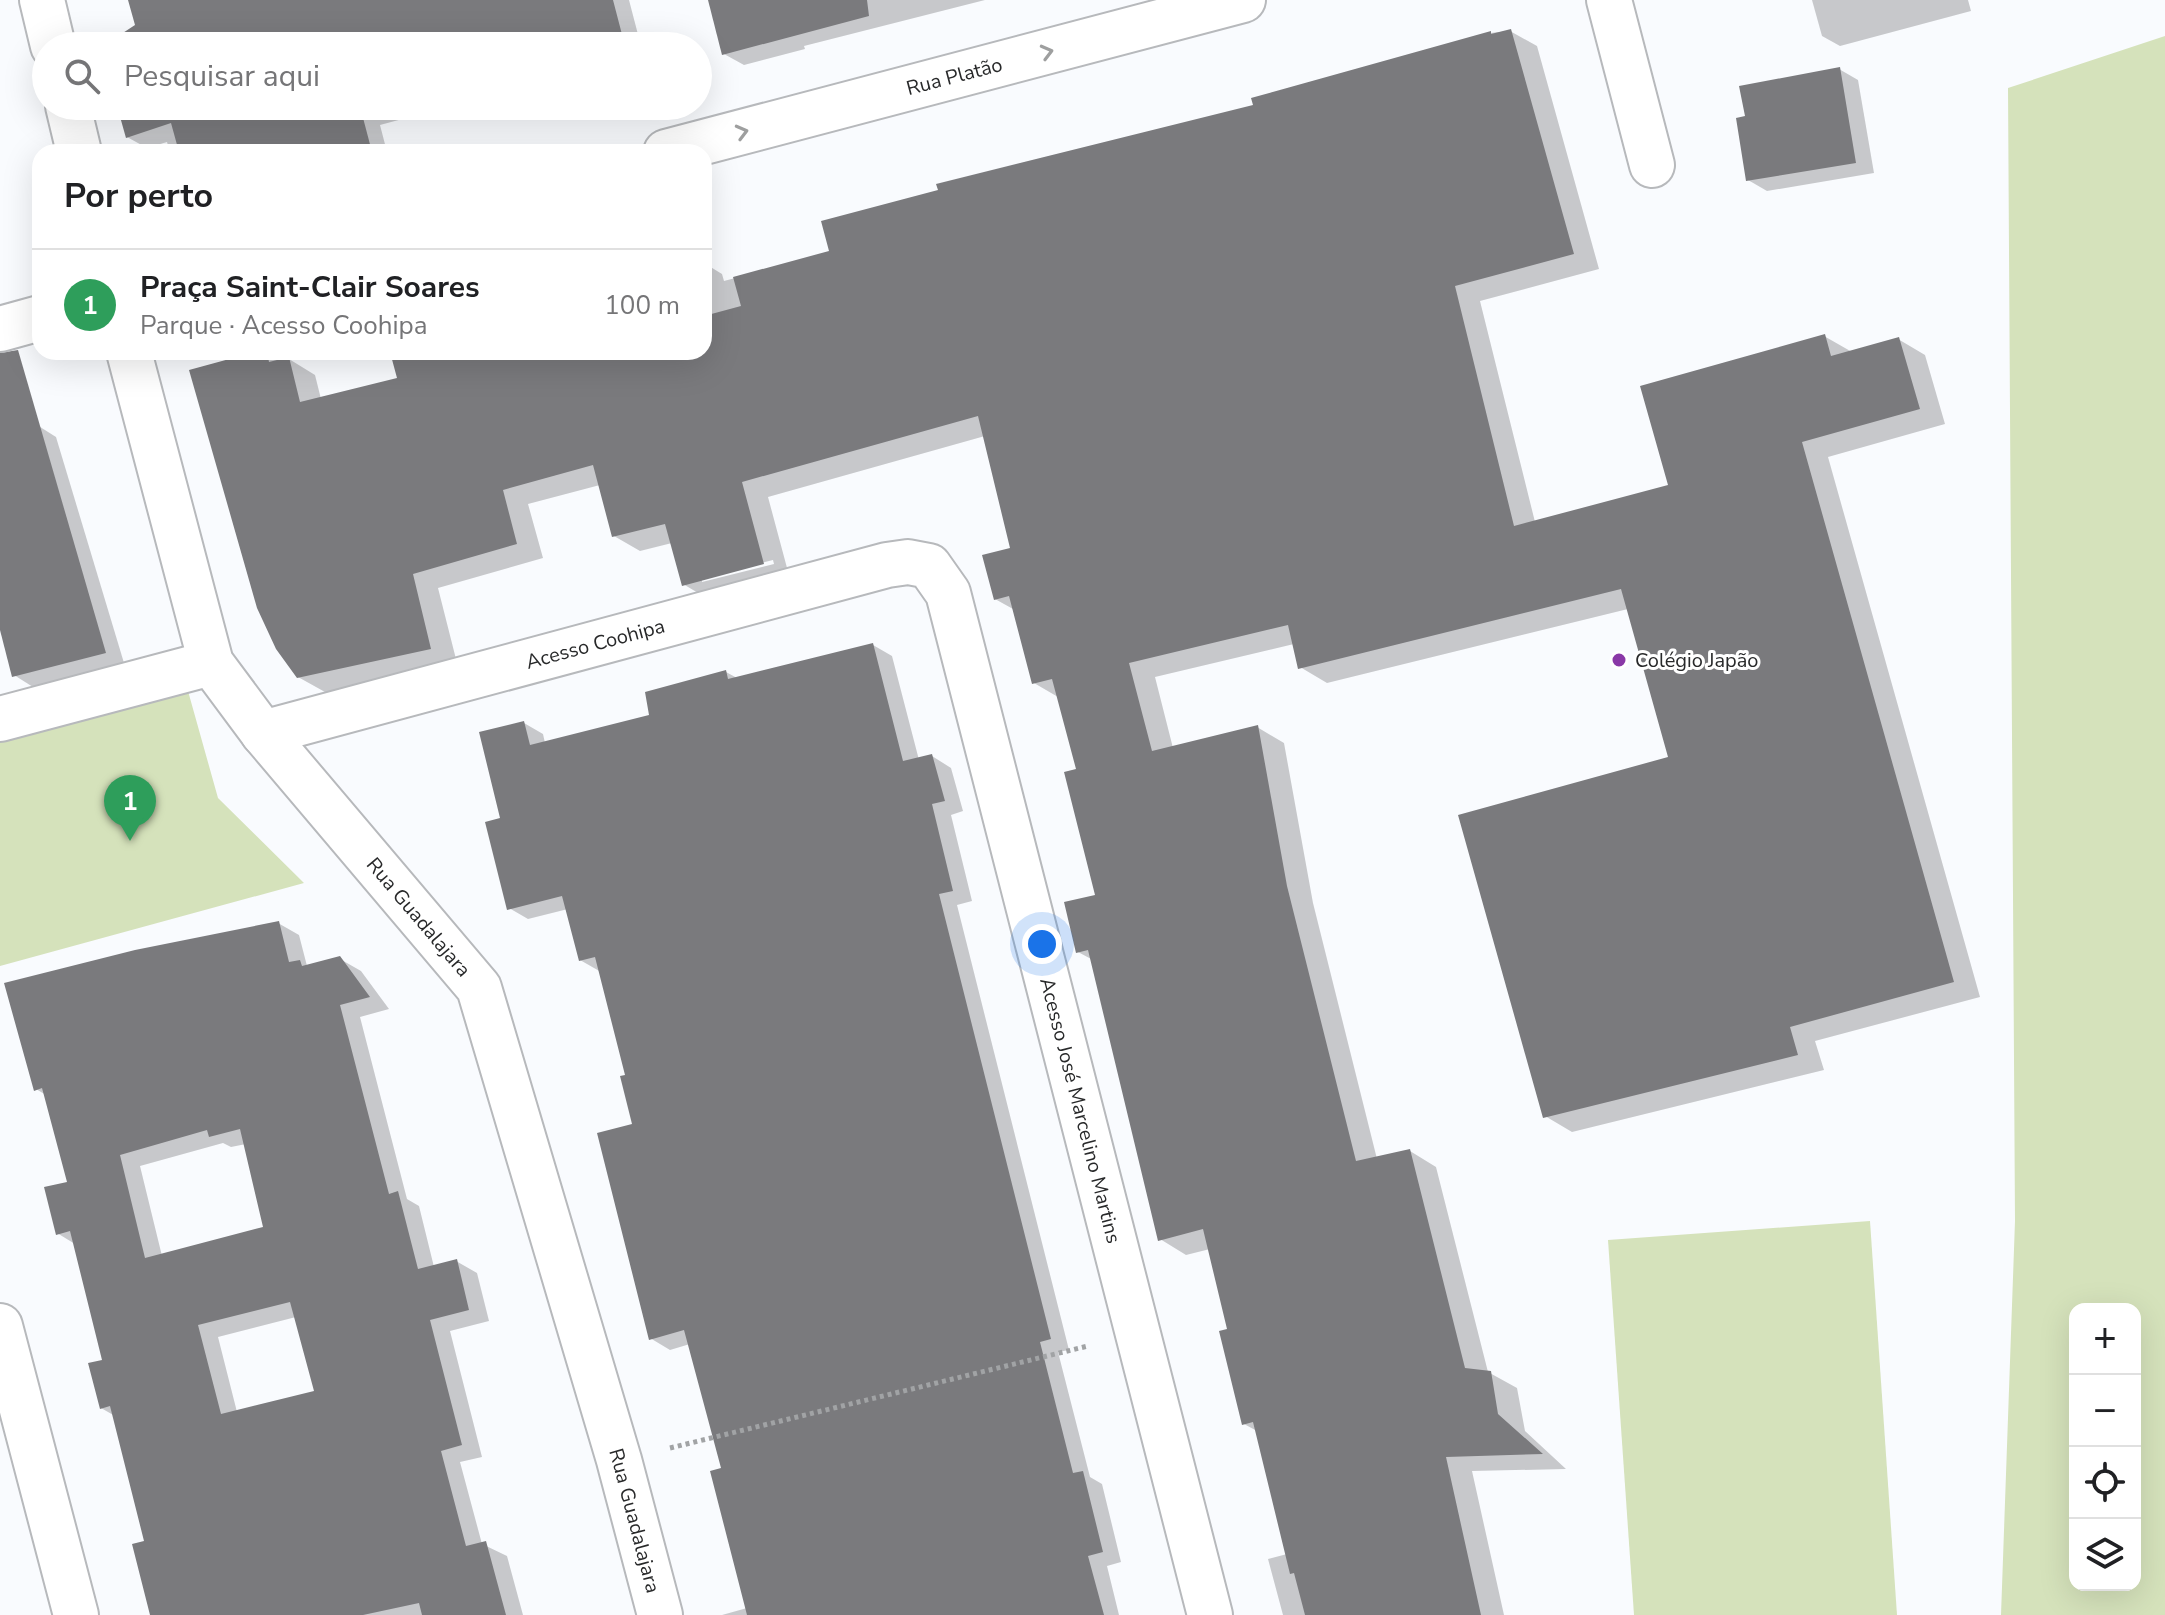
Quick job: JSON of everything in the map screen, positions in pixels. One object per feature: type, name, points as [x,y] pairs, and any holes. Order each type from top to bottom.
[{"type":"street","points":[[42,0],[50,32]]},
{"type":"street","name":"Rua Platão","points":[[696,144],[1243,0]]},
{"type":"street","points":[[1609,0],[1652,165]]},
{"type":"street","points":[[71,120],[77,144]]},
{"type":"street","points":[[0,329],[32,320]]},
{"type":"street","name":"Rua Guadalajara","points":[[131,360],[211,663],[263,733],[479,988],[489,1013],[619,1460],[660,1615]]},
{"type":"street","name":"Acesso Coohipa","points":[[263,733],[887,565],[908,562],[929,566]]},
{"type":"street","name":"Acesso José Marcelino Martins","points":[[929,566],[948,593],[1210,1615]]},
{"type":"street","points":[[0,719],[211,663]]},
{"type":"street","points":[[0,1326],[76,1615]]},
{"type":"path","points":[[619,1460],[1136,1334]]},
{"type":"green space","points":[[2165,36],[2165,1615],[2001,1615],[2015,1221],[2008,88]]},
{"type":"green space","points":[[188,691],[218,798],[304,883],[0,966],[0,742]]},
{"type":"green space","points":[[1870,1221],[1897,1615],[1634,1615],[1608,1240]]},
{"type":"building","points":[[128,0],[613,0],[621,32],[124,32],[135,25]]},
{"type":"building","points":[[708,0],[867,0],[869,16],[722,55]]},
{"type":"building","points":[[1511,29],[1574,254],[1455,286],[1514,526],[1668,485],[1640,386],[1825,334],[1831,356],[1899,337],[1920,409],[1802,442],[1954,982],[1790,1027],[1798,1055],[1543,1118],[1458,815],[1668,757],[1621,589],[1298,669],[1288,625],[1129,663],[1152,751],[1258,725],[1287,886],[1356,1161],[1410,1149],[1465,1368],[1491,1371],[1498,1414],[1543,1454],[1446,1457],[1481,1615],[1305,1615],[1294,1573],[1290,1574],[1253,1422],[1242,1425],[1219,1331],[1227,1329],[1203,1229],[1158,1241],[1088,950],[1076,953],[1064,902],[1095,895],[1064,772],[1076,769],[1052,679],[1032,684],[1009,596],[994,600],[982,555],[1010,548],[978,416],[742,482],[764,564],[682,586],[665,524],[612,537],[593,465],[503,490],[517,544],[413,574],[431,649],[297,678],[276,649],[257,608],[189,370],[226,360],[290,360],[300,402],[397,378],[392,360],[712,360],[712,314],[741,306],[733,277],[829,251],[821,221],[938,190],[936,184],[1253,105],[1251,98],[1491,31],[1491,34]]},
{"type":"building","points":[[1840,67],[1856,163],[1746,181],[1736,118],[1745,116],[1739,86]]},
{"type":"building","points":[[121,120],[364,120],[370,144],[177,144],[171,123],[126,138]]},
{"type":"building","points":[[18,350],[106,653],[12,677],[0,630],[0,353]]},
{"type":"building","points":[[873,643],[903,761],[932,754],[945,801],[932,804],[953,891],[939,894],[1051,1339],[1040,1342],[1073,1473],[1083,1471],[1103,1552],[1088,1556],[1104,1615],[747,1615],[710,1471],[721,1468],[684,1330],[649,1340],[597,1133],[632,1124],[620,1076],[625,1075],[595,957],[579,961],[562,896],[507,910],[485,822],[500,818],[479,732],[524,721],[530,745],[649,715],[645,692],[726,670],[728,679]]},
{"type":"building","points":[[279,921],[289,962],[300,960],[302,966],[340,956],[370,997],[340,1005],[389,1194],[398,1191],[418,1269],[457,1259],[469,1310],[430,1320],[462,1445],[441,1451],[466,1546],[486,1541],[506,1615],[422,1615],[419,1603],[363,1615],[150,1615],[132,1544],[144,1541],[110,1406],[100,1409],[88,1363],[102,1360],[70,1231],[56,1235],[44,1187],[67,1182],[42,1088],[34,1091],[4,983],[135,950]],"holes":[[[240,1129],[263,1227],[145,1258],[120,1155],[207,1130],[209,1137]],[[290,1302],[314,1391],[221,1414],[198,1325]]]},
{"type":"place","name":"Colégio Japão","points":[[1619,660]]},
{"type":"place","name":"Praça Saint-Clair Soares","points":[[130,841]]}]
